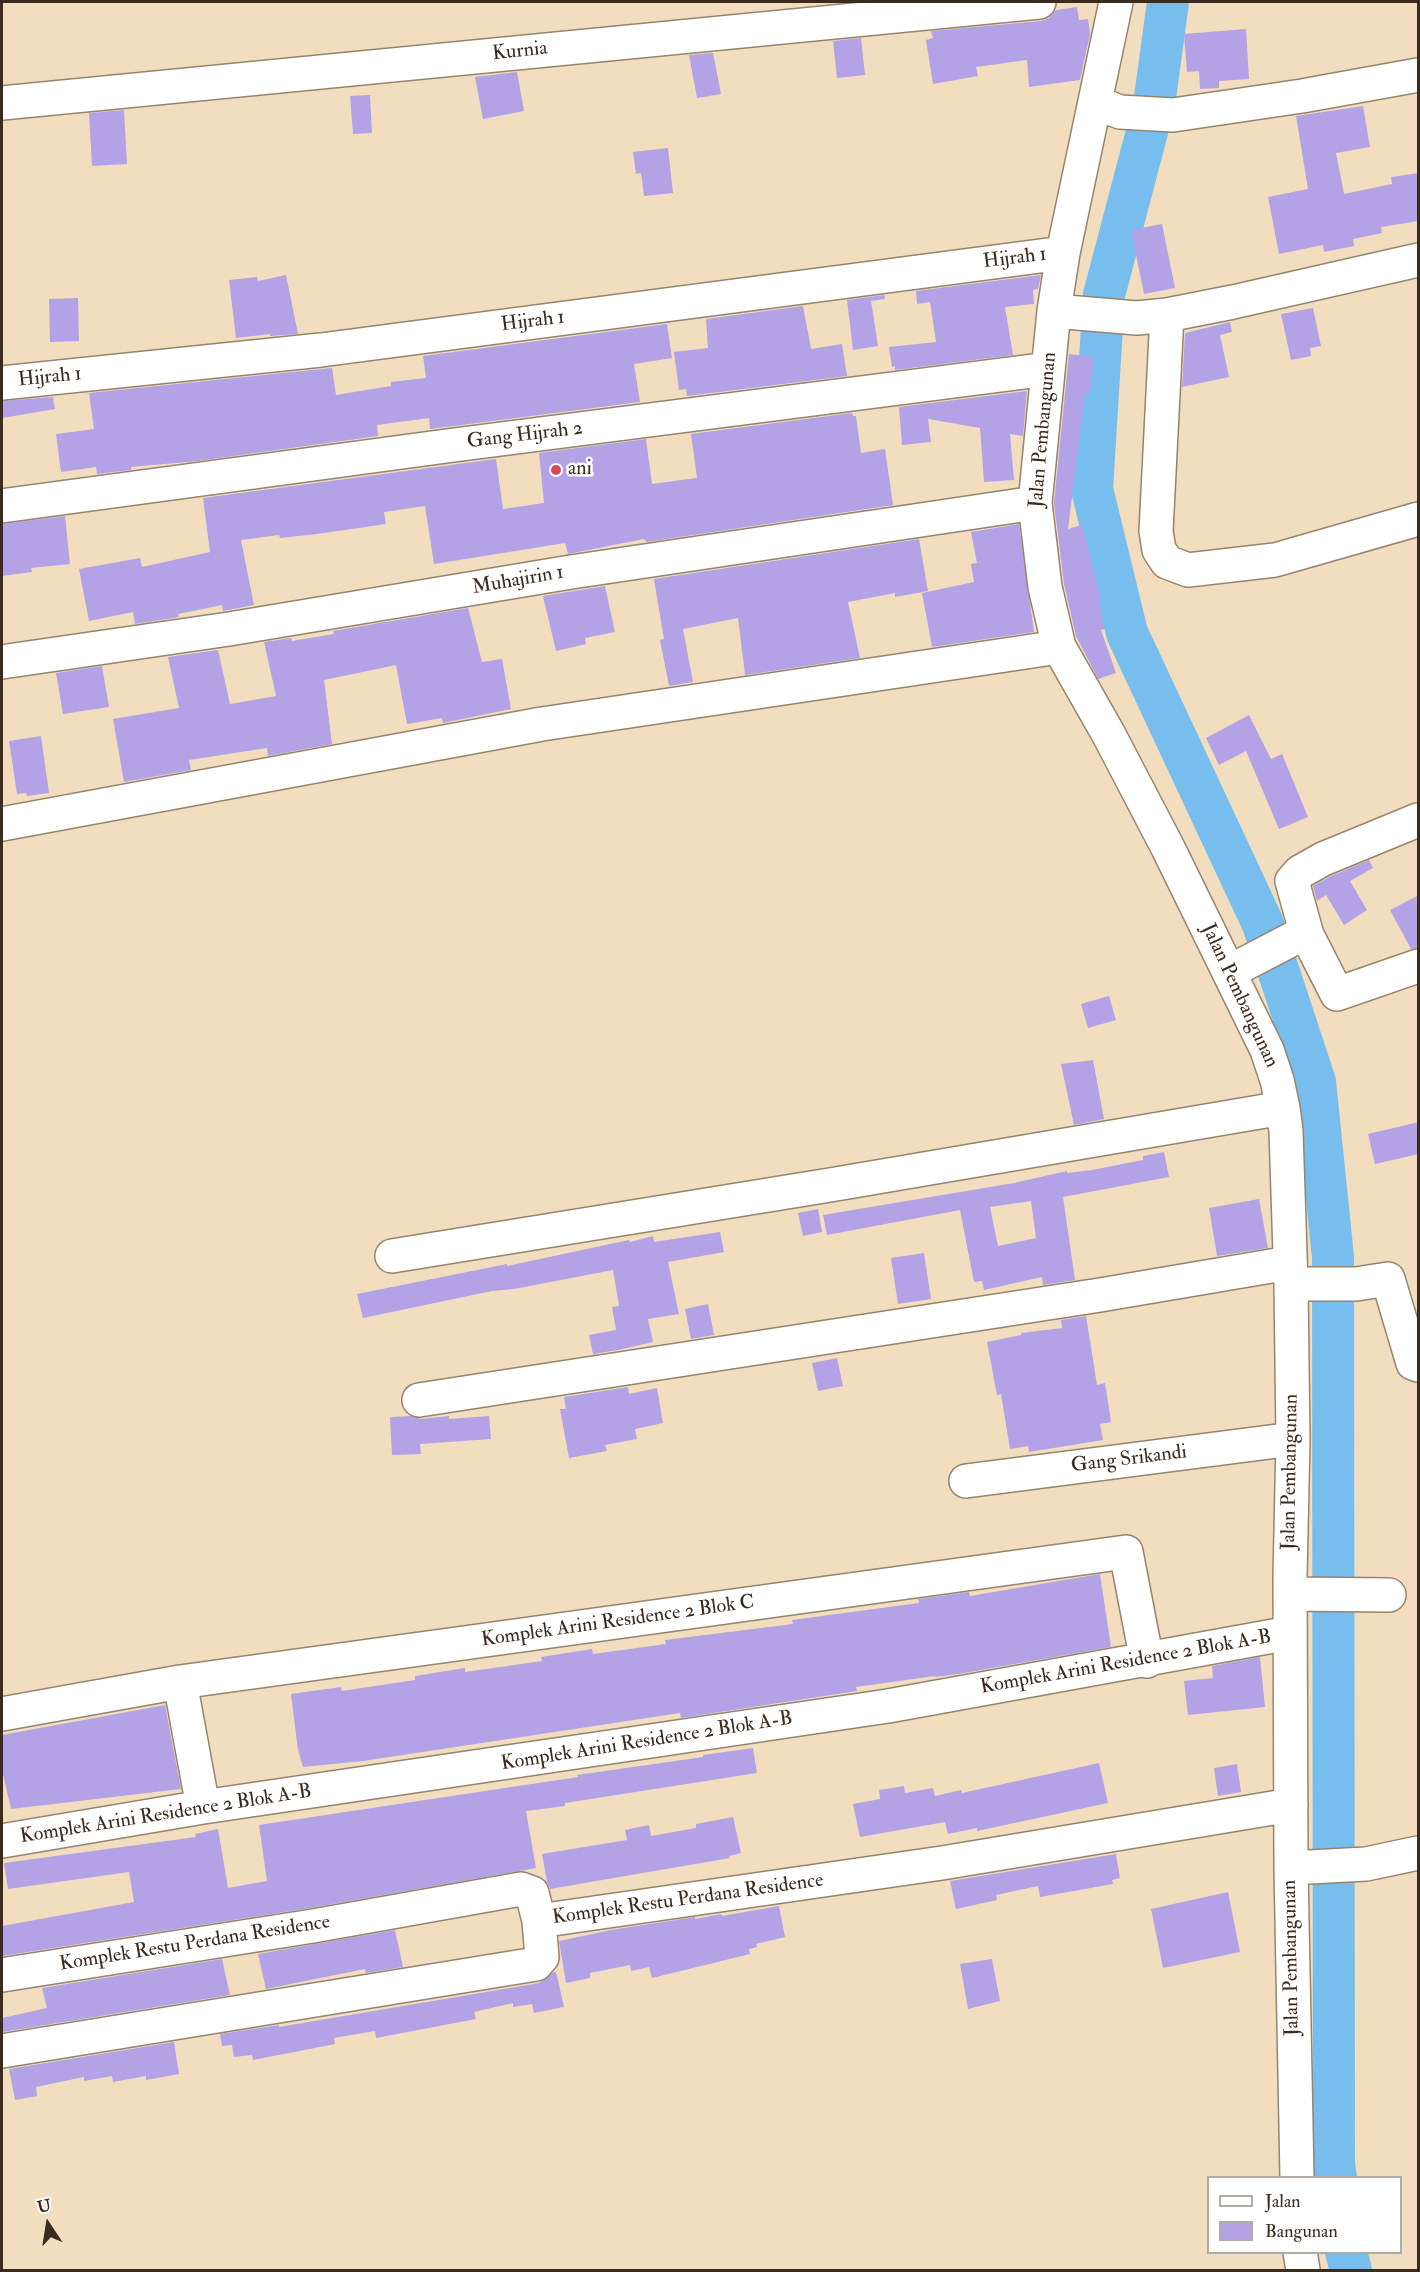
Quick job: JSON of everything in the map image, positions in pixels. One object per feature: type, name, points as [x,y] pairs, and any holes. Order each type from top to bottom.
[{"type":"street","name":"Kurnia","points":[[2,104],[1039,2]]},
{"type":"street","name":"Jalan Pembangunan","points":[[1116,2],[1108,108],[1063,253],[1054,310],[1035,503],[1045,587],[1059,647],[1110,735],[1168,848],[1237,966],[1277,1080],[1283,1108],[1286,1131],[1291,1277],[1293,1439],[1290,1633],[1291,1805],[1299,1868],[1296,2176]]},
{"type":"street","points":[[1108,108],[1173,115],[1302,96],[1419,75]]},
{"type":"street","name":"Hijrah 1","points":[[2,383],[321,350],[1063,253]]},
{"type":"street","points":[[1054,310],[1087,315],[1152,316],[1233,302],[1419,260]]},
{"type":"street","points":[[1152,316],[1156,531],[1159,550],[1167,562],[1188,570],[1275,560],[1419,519]]},
{"type":"street","name":"Gang Hijrah 2","points":[[2,506],[443,446],[1048,369]]},
{"type":"street","name":"Muhajirin 1","points":[[2,662],[229,629],[571,572],[1035,503]]},
{"type":"street","points":[[2,824],[542,724],[1059,647]]},
{"type":"street","points":[[1419,820],[1323,859],[1300,872],[1292,881],[1297,938],[1337,994],[1419,966]]},
{"type":"street","points":[[1237,966],[1297,938]]},
{"type":"street","points":[[392,1256],[1283,1108]]},
{"type":"street","points":[[419,1400],[1100,1295],[1291,1277],[1356,1284],[1388,1279],[1413,1363],[1419,1365]]},
{"type":"street","name":"Gang Srikandi","points":[[966,1481],[1293,1439]]},
{"type":"street","name":"Komplek Arini Residence 2 Blok C","points":[[2,1714],[180,1682],[1126,1552],[1147,1661]]},
{"type":"street","points":[[1291,1594],[1389,1595]]},
{"type":"street","name":"Komplek Arini Residence 2 Blok A-B","points":[[2,1841],[203,1807],[888,1706],[1147,1661],[1290,1633]]},
{"type":"street","points":[[180,1682],[203,1807]]},
{"type":"street","name":"Komplek Restu Perdana Residence","points":[[2,1975],[313,1926],[521,1889],[532,1893],[539,1921],[942,1863],[1291,1805]]},
{"type":"street","points":[[1299,1868],[1366,1864],[1419,1853]]},
{"type":"street","points":[[2,2051],[536,1964],[542,1957],[539,1921]]},
{"type":"street","points":[[1300,2254],[1303,2271]]},
{"type":"building","points":[[1077,7],[1079,20],[1088,19],[1090,34],[1080,80],[1029,87],[1027,60],[976,67],[978,76],[933,84],[926,40],[933,38],[931,31],[1041,21],[1049,18],[1056,10]]},
{"type":"building","points":[[1246,29],[1249,79],[1219,81],[1219,88],[1200,89],[1199,71],[1187,72],[1184,34]]},
{"type":"building","points":[[861,38],[865,75],[837,78],[833,41]]},
{"type":"building","points":[[713,53],[721,94],[697,98],[689,55]]},
{"type":"building","points":[[517,72],[524,111],[483,119],[475,77]]},
{"type":"building","points":[[370,95],[372,133],[353,134],[350,96]]},
{"type":"building","points":[[1363,106],[1370,147],[1336,153],[1344,194],[1392,184],[1391,177],[1419,173],[1419,221],[1381,227],[1382,233],[1353,239],[1354,246],[1324,252],[1323,245],[1279,254],[1268,197],[1308,189],[1296,116]]},
{"type":"building","points":[[124,110],[127,164],[92,166],[89,113]]},
{"type":"building","points":[[668,148],[673,193],[644,196],[641,173],[636,174],[633,152]]},
{"type":"building","points":[[1162,224],[1175,288],[1144,294],[1131,230]]},
{"type":"building","points":[[286,275],[298,334],[270,336],[270,334],[236,338],[229,280],[257,277],[258,281]]},
{"type":"building","points":[[1041,275],[1038,289],[1033,290],[1034,304],[1005,307],[1013,355],[895,370],[895,366],[892,367],[889,347],[936,342],[930,302],[917,304],[916,291]]},
{"type":"building","points":[[884,295],[885,299],[871,301],[878,346],[853,350],[847,300]]},
{"type":"building","points":[[78,298],[79,341],[50,342],[49,299]]},
{"type":"building","points":[[803,306],[811,349],[842,344],[847,376],[687,396],[686,389],[679,390],[674,352],[708,348],[706,319]]},
{"type":"building","points":[[1313,308],[1321,346],[1310,348],[1311,356],[1291,360],[1281,314]]},
{"type":"building","points":[[1230,322],[1232,332],[1220,335],[1229,377],[1182,387],[1185,333]]},
{"type":"building","points":[[667,324],[672,358],[634,364],[640,402],[430,429],[429,418],[377,425],[378,436],[198,461],[131,467],[131,470],[97,474],[96,467],[61,472],[56,434],[94,429],[89,393],[332,368],[336,395],[391,386],[391,382],[426,378],[423,356]]},
{"type":"building","points":[[1069,354],[1094,357],[1089,394],[1085,394],[1068,529],[1082,525],[1101,599],[1098,599],[1105,629],[1101,630],[1116,673],[1098,679],[1076,636],[1064,584],[1054,503]]},
{"type":"building","points":[[1027,391],[1023,436],[1010,434],[1014,480],[984,482],[980,428],[928,419],[931,442],[902,445],[899,407]]},
{"type":"building","points":[[53,397],[55,409],[2,418],[2,401]]},
{"type":"building","points":[[852,413],[856,416],[861,453],[885,449],[893,505],[647,542],[644,539],[568,554],[565,543],[434,564],[425,506],[384,512],[386,524],[317,534],[280,538],[279,535],[241,540],[254,605],[223,611],[222,605],[178,614],[179,617],[135,624],[133,612],[89,621],[79,569],[140,558],[142,567],[210,552],[203,498],[496,459],[503,509],[544,503],[539,453],[646,439],[652,484],[697,478],[691,434]]},
{"type":"building","points":[[65,516],[70,564],[31,568],[32,572],[2,576],[2,524]]},
{"type":"building","points":[[1019,524],[1034,632],[932,647],[922,593],[974,582],[971,564],[977,563],[971,532]]},
{"type":"building","points":[[919,539],[928,591],[895,597],[895,593],[848,602],[860,658],[745,675],[738,618],[683,629],[693,682],[669,686],[660,640],[664,639],[654,579]]},
{"type":"building","points":[[605,586],[615,632],[585,638],[586,644],[556,651],[543,596]]},
{"type":"building","points":[[468,608],[482,662],[502,659],[511,709],[443,723],[442,718],[407,724],[396,665],[324,680],[332,744],[268,756],[267,748],[189,760],[191,770],[124,782],[113,719],[179,708],[168,657],[218,650],[230,704],[276,696],[264,642],[291,638],[292,641],[334,634],[333,631]]},
{"type":"building","points":[[102,666],[109,707],[63,714],[56,673]]},
{"type":"building","points":[[1249,715],[1271,759],[1282,754],[1308,817],[1279,829],[1246,751],[1219,765],[1206,738]]},
{"type":"building","points":[[41,736],[49,793],[27,796],[26,793],[17,794],[9,741]]},
{"type":"building","points":[[1369,860],[1373,868],[1350,881],[1367,910],[1344,925],[1326,895],[1317,901],[1313,886]]},
{"type":"building","points":[[1419,895],[1419,948],[1411,949],[1390,910]]},
{"type":"building","points":[[1109,996],[1116,1020],[1088,1028],[1081,1004]]},
{"type":"building","points":[[1093,1060],[1104,1119],[1074,1125],[1061,1064]]},
{"type":"building","points":[[1419,1122],[1419,1154],[1375,1164],[1368,1134]]},
{"type":"building","points":[[1164,1152],[1169,1177],[1063,1197],[1075,1280],[1043,1285],[1042,1277],[984,1290],[982,1281],[974,1282],[960,1210],[827,1235],[823,1215],[1014,1183],[1067,1171],[1067,1173],[1092,1170],[1143,1160],[1143,1156]],"holes":[[[1031,1201],[1036,1238],[998,1246],[990,1207]]]},
{"type":"building","points":[[1259,1199],[1268,1248],[1217,1256],[1209,1208]]},
{"type":"building","points":[[818,1209],[822,1232],[803,1236],[798,1213]]},
{"type":"building","points":[[720,1232],[724,1252],[668,1262],[679,1314],[648,1319],[653,1342],[618,1350],[593,1354],[589,1335],[616,1330],[612,1307],[619,1306],[613,1270],[492,1291],[363,1318],[357,1294],[629,1240],[630,1242],[653,1236],[654,1242]]},
{"type":"building","points":[[924,1253],[931,1299],[898,1304],[891,1258]]},
{"type":"building","points":[[708,1304],[714,1335],[691,1339],[685,1309]]},
{"type":"building","points":[[1086,1316],[1097,1385],[1105,1383],[1111,1422],[1100,1424],[1103,1440],[1029,1452],[1028,1446],[1010,1449],[1001,1394],[997,1395],[987,1342],[1021,1335],[1021,1333],[1062,1328],[1061,1320]]},
{"type":"building","points":[[837,1358],[843,1386],[818,1391],[812,1363]]},
{"type":"building","points":[[628,1387],[629,1394],[657,1388],[663,1423],[635,1429],[637,1439],[605,1445],[607,1451],[569,1458],[560,1409],[566,1409],[564,1397]]},
{"type":"building","points":[[411,1416],[421,1419],[449,1416],[449,1419],[489,1416],[491,1439],[420,1444],[421,1454],[392,1455],[390,1417]]},
{"type":"building","points":[[1100,1574],[1111,1647],[958,1674],[856,1687],[857,1691],[681,1718],[680,1713],[363,1761],[303,1767],[298,1750],[291,1694],[341,1687],[342,1691],[415,1680],[415,1676],[465,1668],[465,1672],[542,1661],[541,1657],[592,1649],[593,1654],[666,1644],[665,1640],[793,1624],[792,1620],[919,1603],[918,1599],[969,1592],[970,1596]]},
{"type":"building","points":[[1260,1657],[1265,1707],[1188,1715],[1184,1681],[1213,1678],[1212,1666]]},
{"type":"building","points":[[165,1705],[181,1789],[11,1809],[2,1770],[2,1735]]},
{"type":"building","points":[[753,1748],[757,1773],[526,1811],[536,1868],[310,1908],[2,1956],[2,1926],[134,1902],[129,1872],[8,1889],[4,1863],[196,1837],[195,1834],[218,1829],[228,1888],[267,1881],[259,1825]]},
{"type":"building","points":[[1099,1763],[1108,1803],[977,1831],[977,1828],[948,1834],[945,1822],[860,1837],[853,1804],[880,1799],[879,1790],[904,1786],[905,1793],[933,1788],[935,1796],[961,1790],[962,1793]]},
{"type":"building","points":[[1237,1764],[1241,1792],[1218,1796],[1214,1768]]},
{"type":"building","points":[[733,1817],[741,1853],[729,1856],[730,1858],[550,1889],[547,1882],[542,1854],[627,1840],[625,1830],[649,1825],[651,1836],[696,1828],[696,1824]]},
{"type":"building","points":[[1116,1854],[1120,1878],[1112,1880],[1113,1884],[1040,1897],[1038,1886],[996,1895],[997,1900],[956,1909],[950,1881]]},
{"type":"building","points":[[1228,1892],[1240,1952],[1163,1968],[1151,1909]]},
{"type":"building","points":[[779,1906],[785,1937],[756,1944],[757,1947],[749,1949],[750,1954],[652,1978],[649,1967],[631,1971],[630,1965],[590,1973],[590,1978],[566,1983],[559,1941],[611,1930],[695,1917],[695,1919],[721,1914],[722,1916]]},
{"type":"building","points":[[395,1930],[403,1967],[366,1973],[365,1969],[266,1989],[258,1954]]},
{"type":"building","points":[[222,1959],[230,1995],[2,2032],[2,2018],[47,2008],[42,1988]]},
{"type":"building","points":[[992,1959],[1000,2001],[968,2009],[960,1964]]},
{"type":"building","points":[[556,1972],[564,2007],[534,2013],[532,2004],[513,2007],[513,2003],[474,2012],[476,2019],[376,2038],[375,2031],[334,2038],[335,2044],[253,2060],[252,2055],[234,2057],[232,2045],[222,2046],[220,2034],[279,2025],[279,2027],[539,1983]]},
{"type":"building","points":[[174,2042],[179,2074],[146,2080],[146,2076],[113,2082],[112,2076],[84,2081],[84,2077],[36,2087],[37,2096],[15,2100],[9,2069]]},
{"type":"waterway","points":[[1168,2],[1154,105],[1104,295],[1092,489],[1127,633],[1263,924],[1315,1082],[1333,1257],[1336,2176]]},
{"type":"waterway","points":[[1347,2254],[1351,2270]]},
{"type":"place","name":"ani","points":[[556,470]]}]
